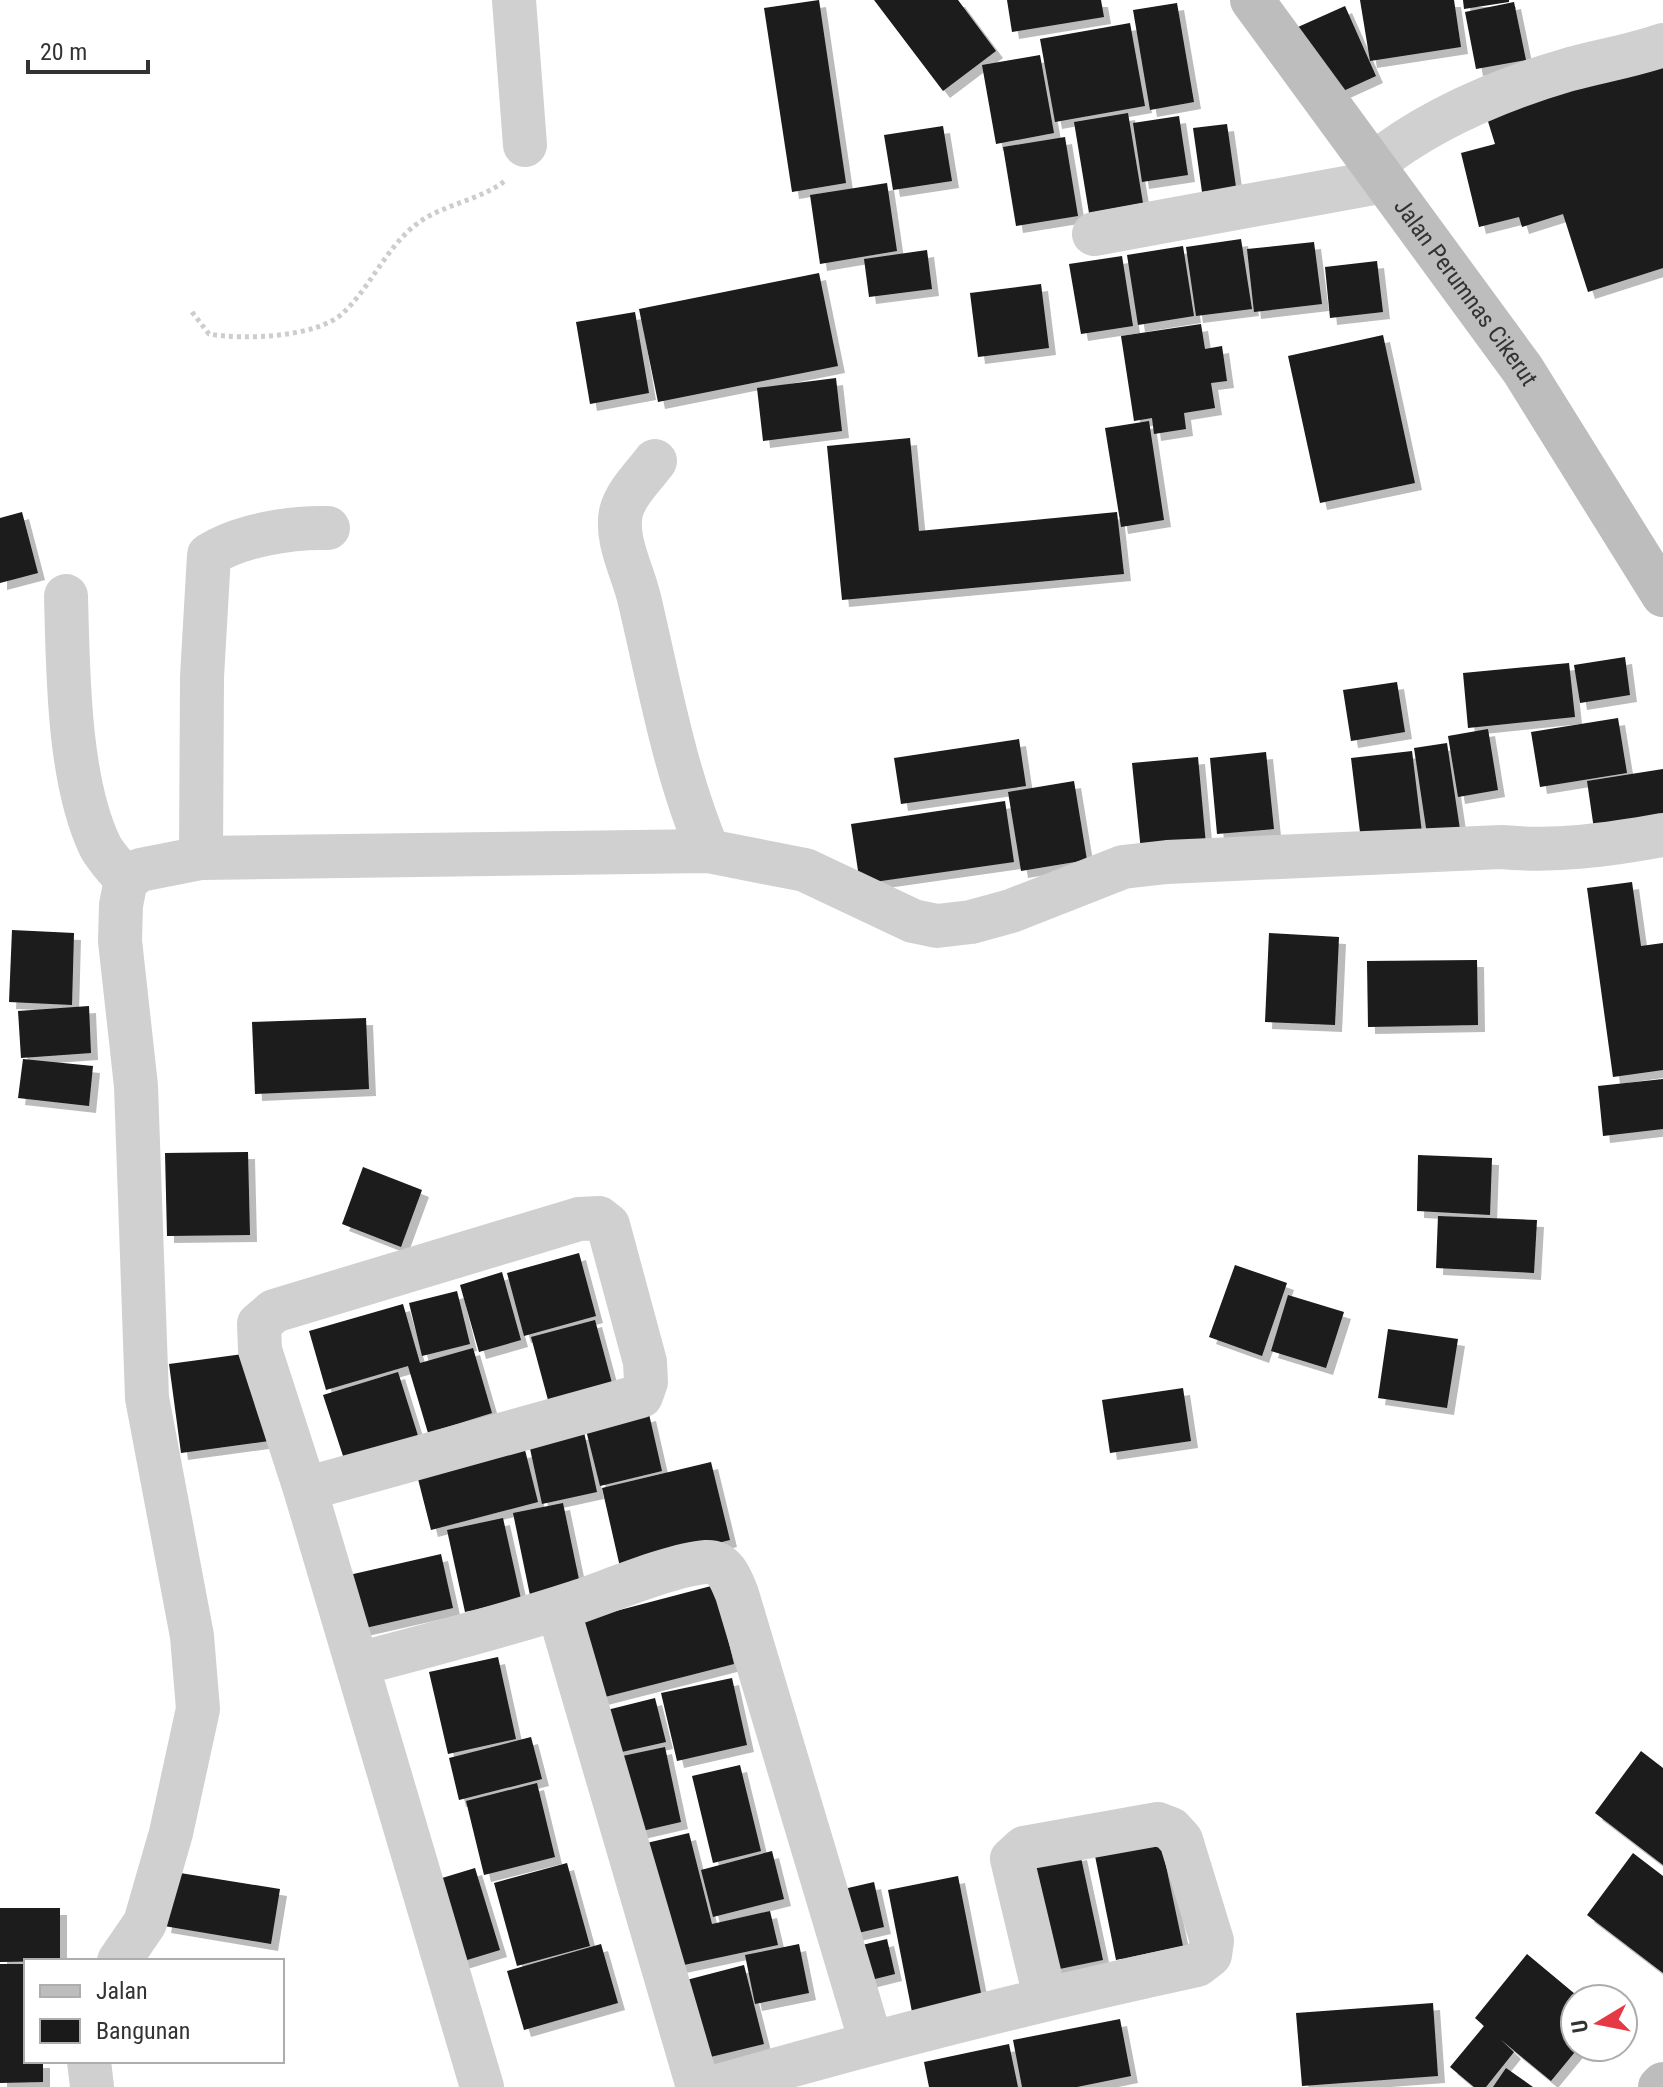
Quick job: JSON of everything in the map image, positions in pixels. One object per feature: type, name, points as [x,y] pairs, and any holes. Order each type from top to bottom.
[{"type":"street","points":[[514,0],[525,145]]},
{"type":"street","name":"Jalan Perumnas Cikerut","points":[[1252,0],[1523,370],[1663,595]]},
{"type":"street","points":[[1094,234],[1378,173],[1402,141],[1498,97],[1565,71],[1663,45]]},
{"type":"street","points":[[655,461],[630,493],[622,511],[620,531],[640,600],[675,760],[708,851]]},
{"type":"street","points":[[201,858],[202,677],[209,555],[221,547],[267,536],[307,527],[328,528]]},
{"type":"street","points":[[66,596],[72,721],[84,798],[100,847],[126,880]]},
{"type":"street","points":[[120,1959],[145,1923],[171,1833],[198,1709],[192,1636],[147,1398],[136,1099],[120,941],[126,880],[140,870],[201,858],[708,851],[805,870],[913,921],[937,926],[971,922],[1011,911],[1050,898],[1087,878],[1138,865],[1501,847],[1542,851],[1597,847],[1663,835]]},
{"type":"street","points":[[305,1489],[641,1396],[646,1382],[645,1362],[608,1225],[599,1218],[579,1219],[266,1316],[259,1324],[260,1350],[358,1664],[482,2087]]},
{"type":"street","points":[[358,1664],[707,1562],[719,1564],[729,1573],[871,2042]]},
{"type":"street","points":[[558,1608],[698,2087]]},
{"type":"street","points":[[715,2087],[1045,1997],[1197,1965],[1210,1955],[1212,1941],[1181,1840],[1171,1829],[1158,1824],[1024,1848],[1012,1859],[1045,1997]]},
{"type":"street","points":[[89,2063],[92,2087]]},
{"type":"path","points":[[192,312],[209,334],[235,339],[258,339],[321,326],[344,313],[393,246],[419,222],[501,184],[518,170],[525,145]]},
{"type":"building","points":[[819,0],[846,183],[792,192],[764,8]]},
{"type":"building","points":[[874,0],[958,0],[996,51],[943,91]]},
{"type":"building","points":[[1007,0],[1101,0],[1104,17],[1012,32]]},
{"type":"building","points":[[1360,0],[1454,0],[1461,47],[1370,61]]},
{"type":"building","points":[[1463,0],[1509,0],[1509,2],[1464,9]]},
{"type":"building","points":[[1514,2],[1526,60],[1476,69],[1465,12]]},
{"type":"building","points":[[1177,3],[1194,102],[1150,110],[1133,10]]},
{"type":"building","points":[[1345,6],[1376,76],[1330,97],[1298,27]]},
{"type":"building","points":[[1130,23],[1145,106],[1055,122],[1040,39]]},
{"type":"building","points":[[1040,55],[1054,133],[996,144],[982,65]]},
{"type":"building","points":[[1663,57],[1663,268],[1588,292],[1563,214],[1522,227],[1519,217],[1479,227],[1461,153],[1495,144],[1486,115]]},
{"type":"building","points":[[1128,113],[1143,203],[1089,213],[1074,122]]},
{"type":"building","points":[[1179,116],[1188,175],[1142,182],[1133,123]]},
{"type":"building","points":[[1227,124],[1236,187],[1202,192],[1193,128]]},
{"type":"building","points":[[943,126],[952,181],[893,190],[884,135]]},
{"type":"building","points":[[1065,137],[1078,216],[1016,226],[1003,147]]},
{"type":"building","points":[[887,183],[897,251],[820,264],[810,195]]},
{"type":"building","points":[[1241,239],[1252,309],[1196,316],[1186,247]]},
{"type":"building","points":[[1314,242],[1322,304],[1254,312],[1247,249]]},
{"type":"building","points":[[1183,246],[1194,316],[1138,325],[1127,255]]},
{"type":"building","points":[[927,250],[932,289],[869,297],[864,259]]},
{"type":"building","points":[[1122,256],[1133,326],[1081,334],[1069,264]]},
{"type":"building","points":[[1377,261],[1383,312],[1330,318],[1325,267]]},
{"type":"building","points":[[819,273],[838,366],[658,402],[639,309]]},
{"type":"building","points":[[1041,284],[1049,348],[978,357],[970,293]]},
{"type":"building","points":[[635,312],[649,393],[590,404],[576,322]]},
{"type":"building","points":[[1201,324],[1205,349],[1222,346],[1227,381],[1211,383],[1215,408],[1184,413],[1186,429],[1154,434],[1152,418],[1134,421],[1121,336]]},
{"type":"building","points":[[1383,335],[1415,483],[1320,503],[1288,356]]},
{"type":"building","points":[[836,378],[842,431],[763,441],[757,388]]},
{"type":"building","points":[[1149,421],[1164,520],[1121,527],[1105,428]]},
{"type":"building","points":[[910,438],[919,531],[1117,512],[1124,574],[842,600],[827,446]]},
{"type":"building","points":[[22,512],[38,573],[0,583],[0,518]]},
{"type":"building","points":[[1625,657],[1630,695],[1580,703],[1574,665]]},
{"type":"building","points":[[1569,663],[1575,717],[1468,728],[1463,673]]},
{"type":"building","points":[[1397,682],[1405,732],[1351,741],[1343,690]]},
{"type":"building","points":[[1618,718],[1627,773],[1540,787],[1531,732]]},
{"type":"building","points":[[1488,729],[1498,790],[1458,797],[1448,736]]},
{"type":"building","points":[[1019,739],[1026,786],[901,804],[894,758]]},
{"type":"building","points":[[1447,743],[1461,836],[1428,841],[1414,748]]},
{"type":"building","points":[[1412,751],[1423,841],[1362,849],[1351,758]]},
{"type":"building","points":[[1266,752],[1274,829],[1217,834],[1210,758]]},
{"type":"building","points":[[1198,757],[1206,845],[1141,851],[1132,763]]},
{"type":"building","points":[[1663,769],[1663,833],[1596,843],[1587,781]]},
{"type":"building","points":[[1074,781],[1087,860],[1021,871],[1008,792]]},
{"type":"building","points":[[1005,801],[1014,862],[860,884],[851,824]]},
{"type":"building","points":[[1632,882],[1641,946],[1663,943],[1663,1070],[1613,1077],[1587,888]]},
{"type":"building","points":[[12,930],[74,933],[72,1005],[9,1002]]},
{"type":"building","points":[[1269,933],[1339,937],[1335,1025],[1265,1022]]},
{"type":"building","points":[[1477,960],[1478,1025],[1368,1027],[1367,961]]},
{"type":"building","points":[[89,1006],[91,1053],[21,1058],[18,1011]]},
{"type":"building","points":[[366,1018],[369,1089],[255,1094],[252,1022]]},
{"type":"building","points":[[23,1059],[93,1066],[89,1106],[18,1098]]},
{"type":"building","points":[[1663,1079],[1663,1129],[1603,1136],[1598,1086]]},
{"type":"building","points":[[248,1152],[250,1235],[167,1236],[165,1153]]},
{"type":"building","points":[[1418,1155],[1492,1158],[1490,1215],[1417,1211]]},
{"type":"building","points":[[363,1167],[422,1190],[401,1247],[342,1224]]},
{"type":"building","points":[[1438,1216],[1537,1220],[1534,1273],[1436,1268]]},
{"type":"building","points":[[579,1253],[596,1316],[524,1336],[507,1273]]},
{"type":"building","points":[[1235,1265],[1287,1283],[1262,1356],[1209,1337]]},
{"type":"building","points":[[502,1272],[521,1340],[479,1352],[460,1285]]},
{"type":"building","points":[[457,1291],[470,1344],[422,1356],[409,1303]]},
{"type":"building","points":[[1288,1295],[1344,1312],[1326,1368],[1271,1351]]},
{"type":"building","points":[[403,1304],[420,1363],[473,1348],[492,1413],[428,1433],[408,1366],[326,1390],[309,1331]]},
{"type":"building","points":[[595,1320],[612,1383],[548,1400],[531,1337]]},
{"type":"building","points":[[1388,1329],[1458,1339],[1447,1408],[1378,1398]]},
{"type":"building","points":[[257,1352],[269,1441],[181,1453],[169,1364]]},
{"type":"building","points":[[398,1372],[420,1442],[346,1465],[323,1395]]},
{"type":"building","points":[[1183,1388],[1191,1441],[1110,1453],[1102,1400]]},
{"type":"building","points":[[649,1414],[662,1471],[600,1486],[586,1430]]},
{"type":"building","points":[[584,1432],[597,1492],[542,1504],[529,1444]]},
{"type":"building","points":[[525,1450],[538,1502],[431,1530],[418,1479]]},
{"type":"building","points":[[711,1462],[730,1540],[620,1567],[602,1488]]},
{"type":"building","points":[[563,1503],[581,1589],[531,1600],[513,1513]]},
{"type":"building","points":[[503,1518],[521,1599],[465,1612],[447,1530]]},
{"type":"building","points":[[441,1554],[453,1608],[361,1629],[349,1575]]},
{"type":"building","points":[[715,1585],[734,1664],[597,1699],[578,1621]]},
{"type":"building","points":[[498,1657],[516,1739],[448,1754],[429,1672]]},
{"type":"building","points":[[732,1678],[747,1745],[677,1761],[661,1693]]},
{"type":"building","points":[[655,1698],[666,1742],[604,1756],[595,1713]]},
{"type":"building","points":[[531,1737],[542,1779],[459,1800],[449,1758]]},
{"type":"building","points":[[665,1747],[681,1822],[629,1834],[613,1758]]},
{"type":"building","points":[[1641,1751],[1663,1768],[1663,1865],[1595,1813]]},
{"type":"building","points":[[740,1765],[761,1851],[713,1863],[692,1776]]},
{"type":"building","points":[[537,1783],[555,1857],[484,1875],[466,1801]]},
{"type":"building","points":[[689,1833],[712,1924],[770,1911],[778,1945],[665,1969],[634,1846]]},
{"type":"building","points":[[1159,1833],[1183,1946],[1116,1960],[1093,1846]]},
{"type":"building","points":[[772,1851],[784,1899],[713,1917],[701,1870]]},
{"type":"building","points":[[1080,1853],[1103,1960],[1045,1972],[1023,1866]]},
{"type":"building","points":[[1633,1853],[1663,1876],[1663,1973],[1587,1915]]},
{"type":"building","points":[[567,1863],[590,1946],[517,1966],[494,1883]]},
{"type":"building","points":[[475,1868],[500,1950],[454,1964],[429,1882]]},
{"type":"building","points":[[174,1872],[280,1889],[271,1944],[164,1926]]},
{"type":"building","points":[[958,1876],[982,1998],[912,2012],[888,1890]]},
{"type":"building","points":[[874,1882],[884,1927],[845,1936],[835,1891]]},
{"type":"building","points":[[0,1908],[60,1908],[60,1959],[0,1962]]},
{"type":"building","points":[[887,1939],[895,1974],[863,1982],[854,1947]]},
{"type":"building","points":[[601,1944],[618,2003],[524,2030],[507,1971]]},
{"type":"building","points":[[799,1944],[809,1993],[755,2004],[745,1955]]},
{"type":"building","points":[[1527,1954],[1562,1983],[1559,1983],[1559,2063],[1566,2063],[1551,2081],[1500,2039],[1514,2052],[1486,2087],[1474,2087],[1450,2067],[1484,2026],[1475,2018]]},
{"type":"building","points":[[0,1964],[24,1964],[24,2063],[43,2063],[43,2082],[0,2083]]},
{"type":"building","points":[[744,1965],[764,2044],[694,2061],[675,1983]]},
{"type":"building","points":[[1433,2003],[1438,2076],[1302,2086],[1296,2013]]},
{"type":"building","points":[[1120,2019],[1131,2076],[1077,2087],[1022,2087],[1013,2040]]},
{"type":"building","points":[[1009,2044],[1018,2087],[929,2087],[924,2062]]},
{"type":"building","points":[[1506,2068],[1533,2087],[1493,2087]]}]
